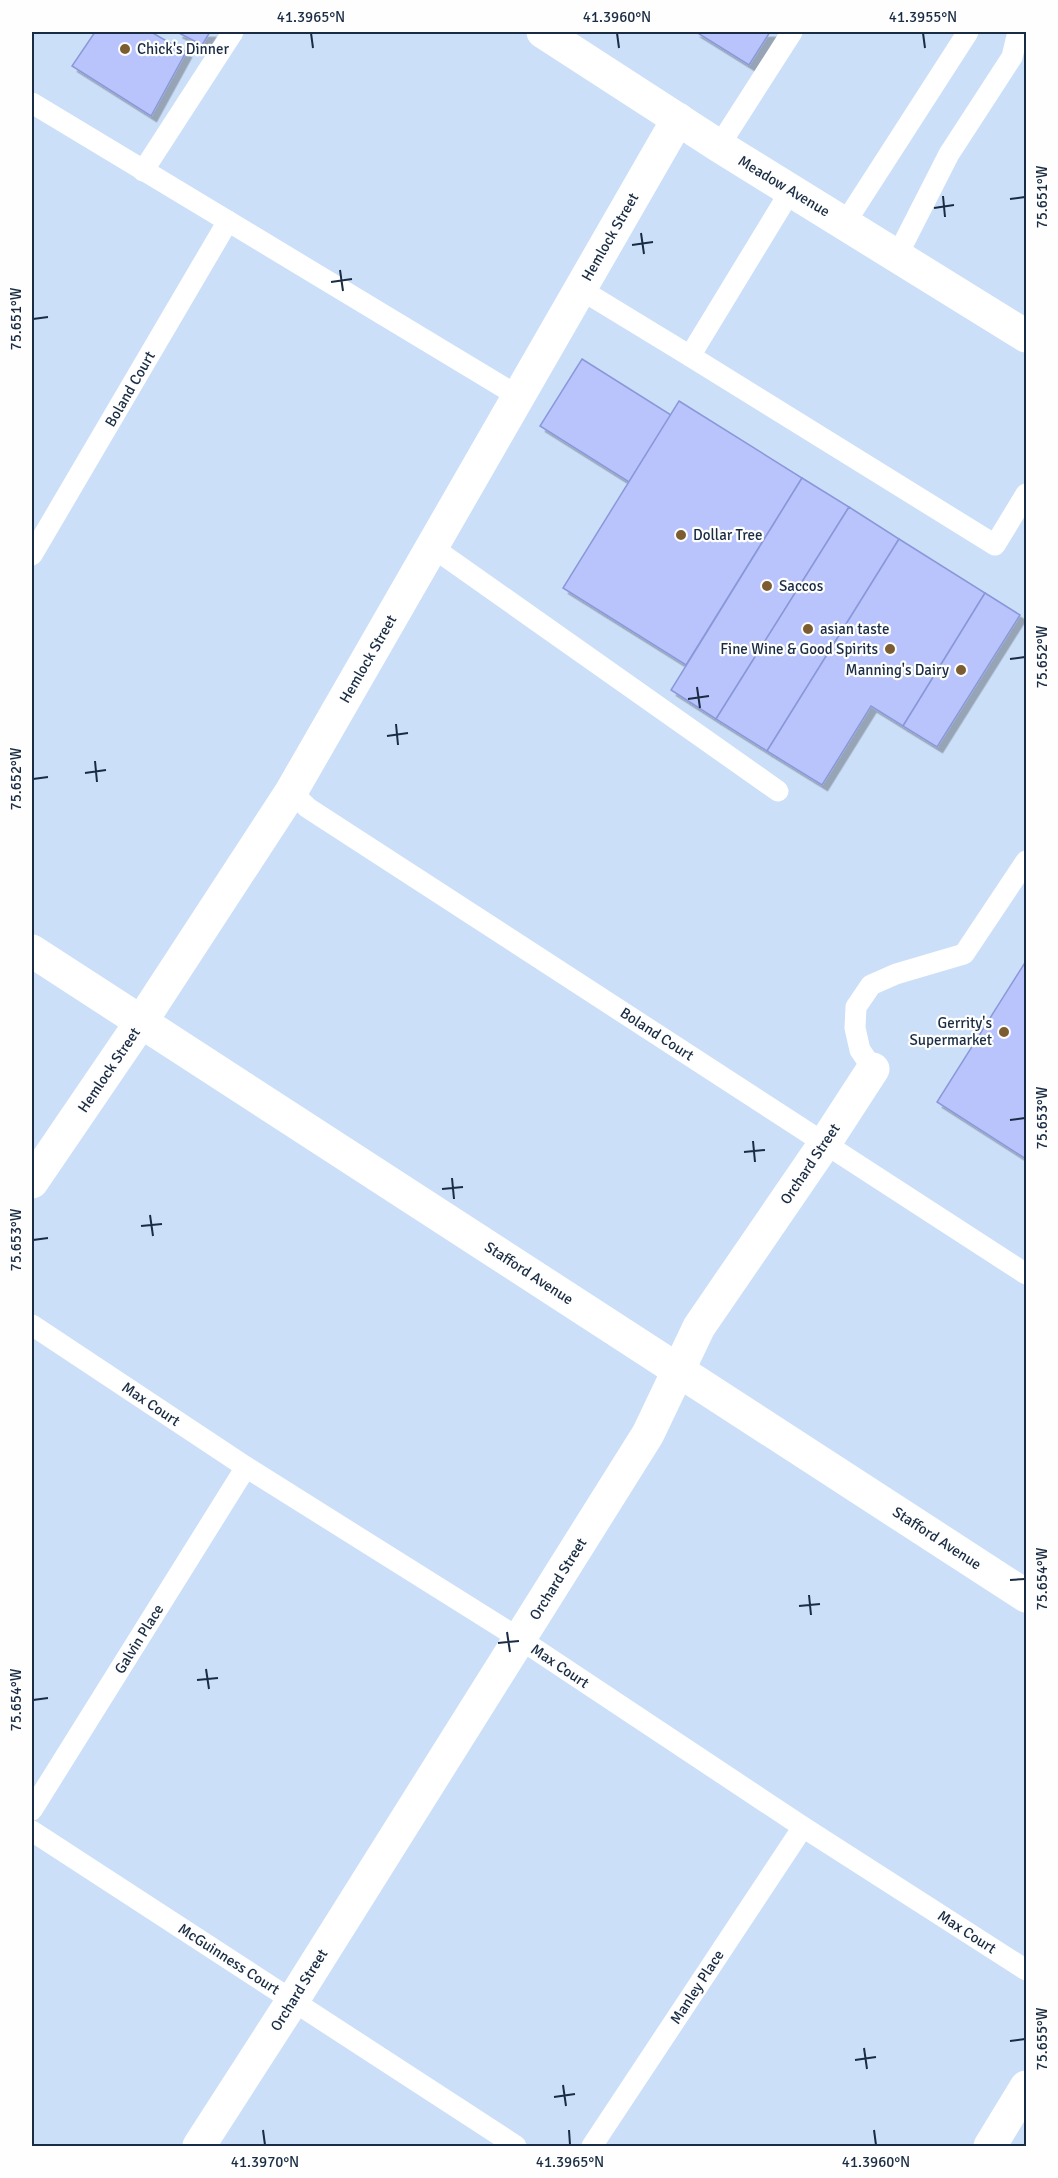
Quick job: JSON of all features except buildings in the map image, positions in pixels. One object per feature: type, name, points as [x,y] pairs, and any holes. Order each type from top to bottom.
[{"type":"street","name":"Meadow Avenue","points":[[543,32],[719,146],[1026,336]]},
{"type":"street","name":"Hemlock Street","points":[[32,1182],[141,1022],[291,792],[678,119]]},
{"type":"street","name":"Stafford Avenue","points":[[32,951],[1026,1596]]},
{"type":"street","name":"Orchard Street","points":[[199,2146],[648,1434],[699,1328],[873,1069]]},
{"type":"street","points":[[990,2146],[1026,2087]]},
{"type":"lane","points":[[143,171],[233,32]]},
{"type":"lane","points":[[719,146],[792,32]]},
{"type":"lane","points":[[845,223],[968,32]]},
{"type":"lane","points":[[897,256],[949,154],[1012,57],[1018,32]]},
{"type":"lane","points":[[32,102],[518,396]]},
{"type":"lane","points":[[690,356],[791,190]]},
{"type":"lane","name":"Boland Court","points":[[32,555],[228,221]]},
{"type":"lane","points":[[580,289],[995,545],[1026,494]]},
{"type":"lane","points":[[432,547],[778,791]]},
{"type":"lane","name":"Boland Court","points":[[291,792],[308,808],[1026,1274]]},
{"type":"lane","points":[[873,1069],[860,1050],[855,1028],[856,1007],[871,985],[896,974],[964,954],[1026,861]]},
{"type":"lane","name":"Max Court","points":[[32,1324],[246,1467],[520,1639],[803,1827],[1026,1970]]},
{"type":"lane","name":"Galvin Place","points":[[32,1810],[246,1467]]},
{"type":"lane","name":"Manley Place","points":[[592,2146],[803,1827]]},
{"type":"lane","name":"McGuinness Court","points":[[32,1831],[516,2146]]},
{"type":"place","name":"Chick's Dinner","points":[[125,49]]},
{"type":"place","name":"Dollar Tree","points":[[681,535]]},
{"type":"place","name":"Saccos","points":[[767,586]]},
{"type":"place","name":"asian taste","points":[[808,629]]},
{"type":"place","name":"Fine Wine & Good Spirits","points":[[890,649]]},
{"type":"place","name":"Manning's Dairy","points":[[961,670]]},
{"type":"place","name":"Gerrity's Supermarket","points":[[1004,1032]]}]
